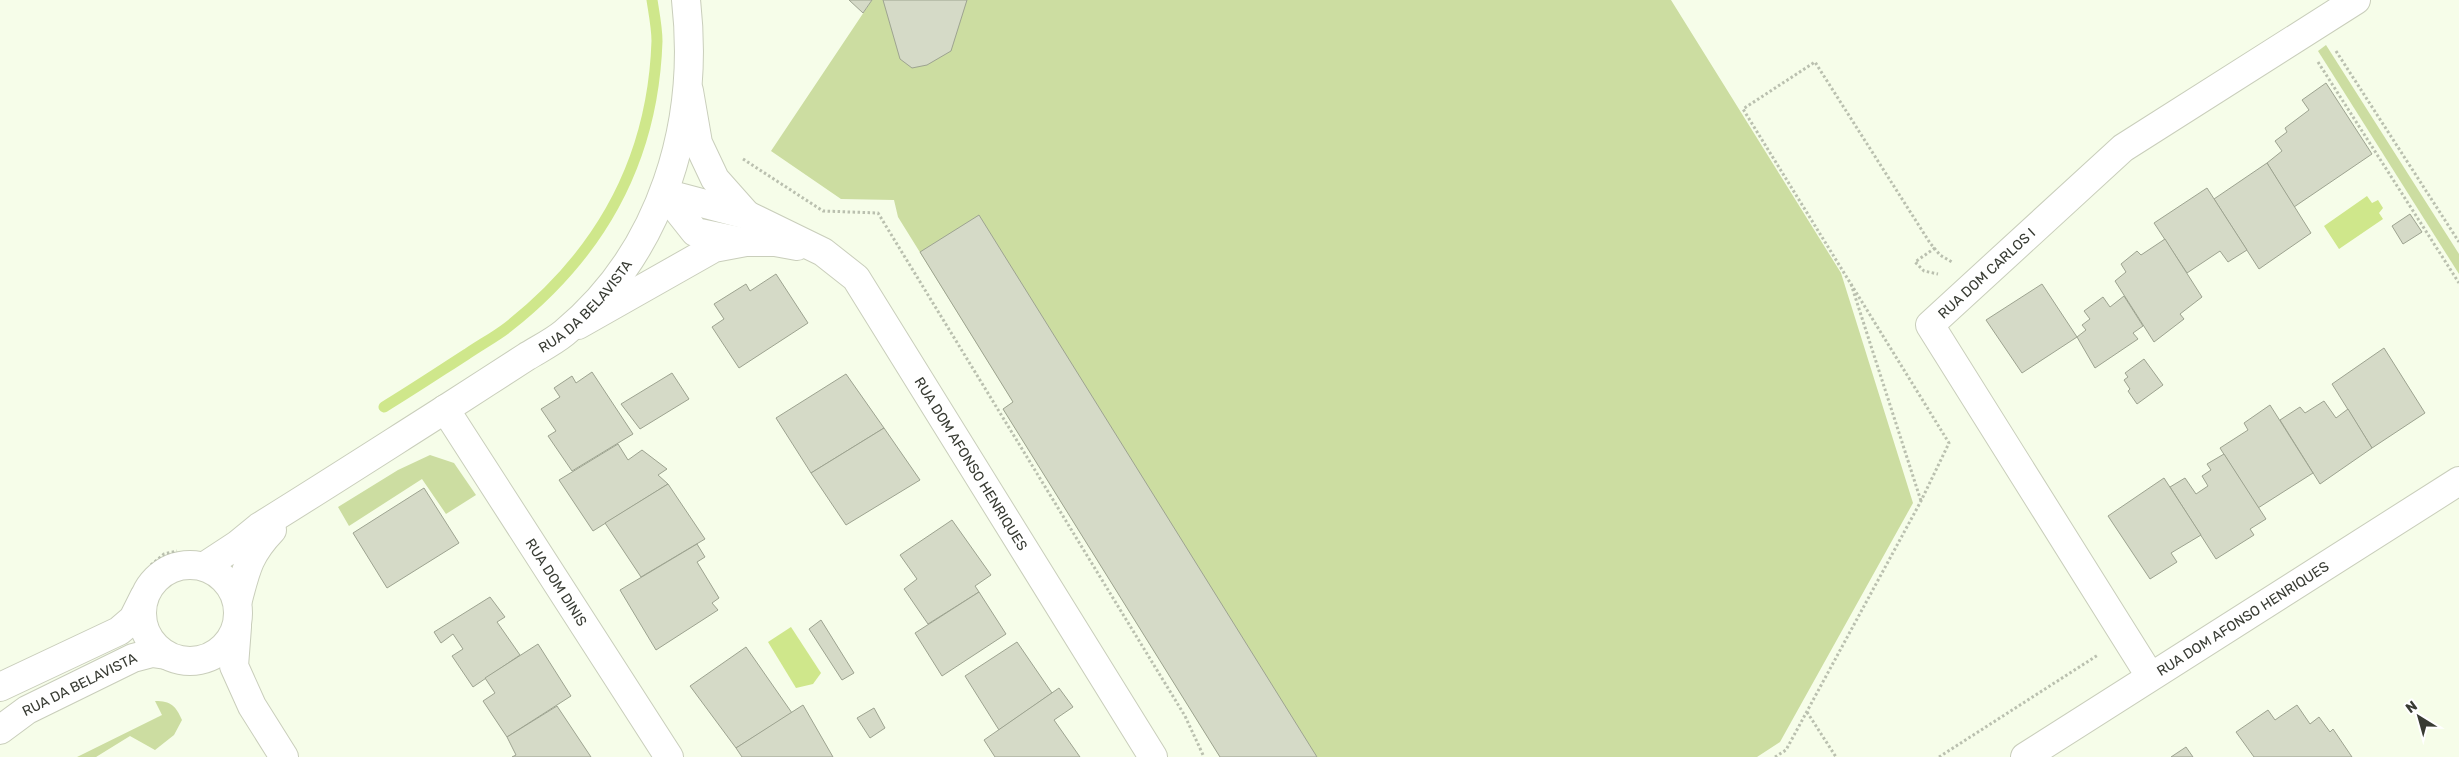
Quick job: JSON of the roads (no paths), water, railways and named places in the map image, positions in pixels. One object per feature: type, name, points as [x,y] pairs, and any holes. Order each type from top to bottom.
[{"type":"street","name":"RUA DA BELAVISTA","points":[[310,496],[564,333],[617,277],[645,232],[664,193],[682,135],[688,90],[690,39],[686,0]]},
{"type":"street","name":"RUA DOM CARLOS I","points":[[2150,676],[1930,325],[2123,148],[2356,0]]},
{"type":"street","points":[[688,90],[698,143],[715,180],[747,215]]},
{"type":"street","points":[[664,193],[747,215]]},
{"type":"street","points":[[664,193],[694,232],[746,242]]},
{"type":"street","name":"RUA DOM AFONSO HENRIQUES","points":[[747,215],[823,252],[856,278],[1153,757]]},
{"type":"street","points":[[564,333],[714,248],[746,242],[775,242],[823,252]]},
{"type":"street","name":"RUA DOM DINIS","points":[[445,409],[669,757]]},
{"type":"street","name":"RUA DOM AFONSO HENRIQUES","points":[[2025,757],[2459,481]]},
{"type":"street","points":[[0,687],[119,630],[133,619],[146,584],[168,569],[188,564],[195,558],[237,545],[259,527],[310,496]]},
{"type":"street","points":[[284,757],[252,706],[234,666],[238,600],[245,568],[259,544],[282,519],[310,496]]},
{"type":"street","points":[[195,558],[214,569],[227,580],[238,600]]},
{"type":"street","points":[[146,584],[142,621],[148,636],[174,658],[219,673],[252,706]]},
{"type":"street","points":[[174,658],[194,661],[218,652],[230,641],[237,627]]},
{"type":"street","name":"RUA DA BELAVISTA","points":[[0,730],[27,710],[133,658],[152,653],[174,658]]},
{"type":"waterway","points":[[384,407],[508,327],[541,299],[570,268],[595,236],[616,201],[633,165],[645,126],[653,84],[657,41],[652,0]]}]
